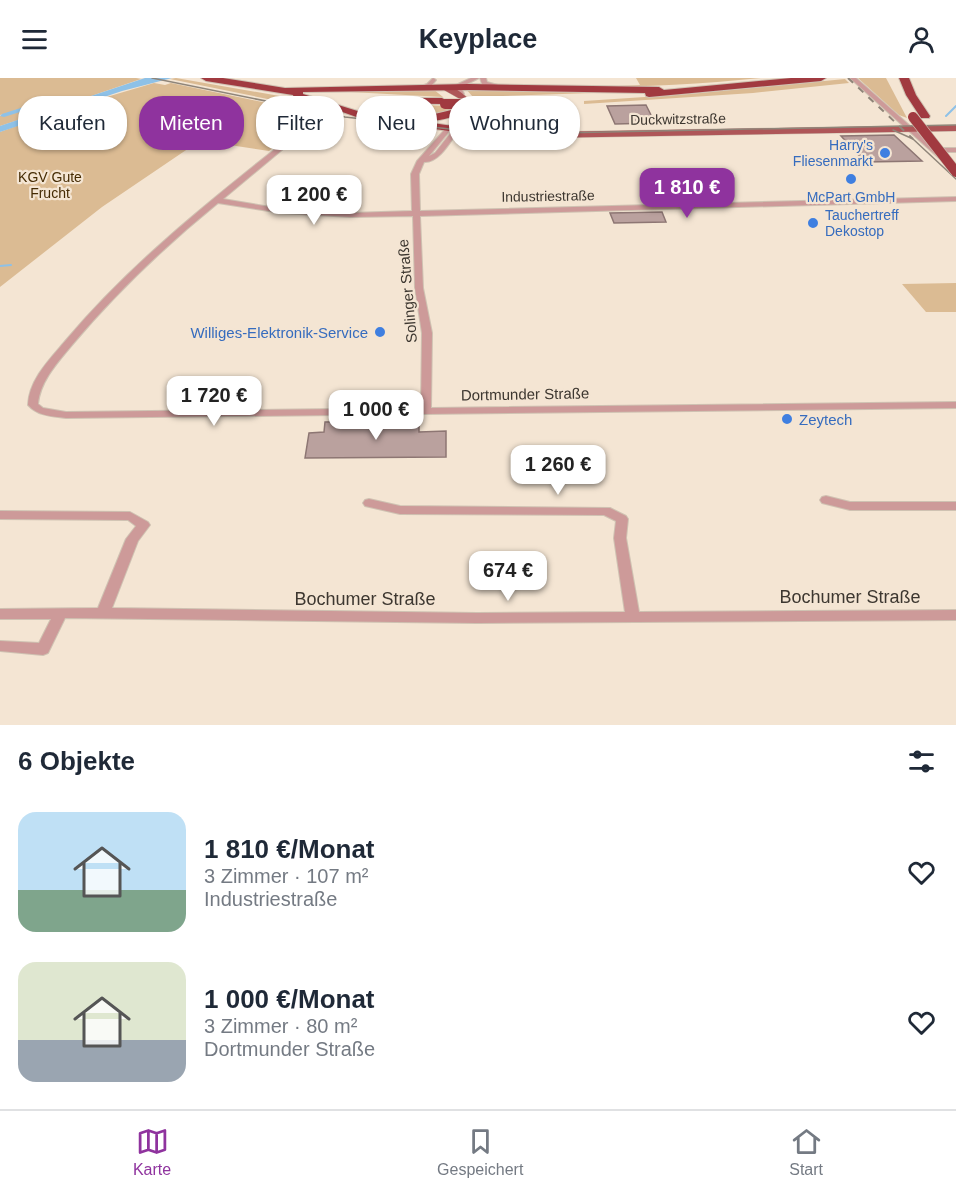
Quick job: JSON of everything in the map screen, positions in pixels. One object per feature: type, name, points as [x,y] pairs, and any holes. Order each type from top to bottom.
[{"type":"highway","points":[[206,78],[297,96]]},
{"type":"highway","points":[[223,78],[289,89],[362,96],[442,91]]},
{"type":"highway","points":[[563,96],[794,78]]},
{"type":"highway","points":[[580,98],[821,78]]},
{"type":"highway","points":[[894,78],[913,121],[956,168]]},
{"type":"highway","points":[[904,78],[911,95],[913,121],[956,156]]},
{"type":"highway","points":[[249,86],[342,97],[527,89],[658,90]]},
{"type":"highway","points":[[289,89],[419,88],[463,96]]},
{"type":"highway","points":[[417,96],[442,91]]},
{"type":"highway","points":[[584,100],[603,97]]},
{"type":"highway","points":[[344,110],[362,116],[449,124]]},
{"type":"main road","points":[[442,91],[460,96]]},
{"type":"main road","name":"Duckwitzstraße","points":[[580,134],[913,121],[956,122]]},
{"type":"main road","name":"Duckwitzstraße","points":[[913,121],[956,128]]},
{"type":"street","points":[[442,91],[476,78]]},
{"type":"street","points":[[483,78],[484,83],[493,86],[527,89]]},
{"type":"street","points":[[853,78],[913,121],[932,150],[956,168]]},
{"type":"street","name":"Solinger Straße","points":[[426,411],[427,333],[420,288],[416,174],[418,169],[437,153],[449,135]]},
{"type":"street","points":[[215,200],[277,150]]},
{"type":"street","points":[[932,150],[956,150]]},
{"type":"street","name":"Industriestraße","points":[[215,200],[298,213],[417,213],[956,199]]},
{"type":"street","name":"Dortmunder Straße","points":[[215,200],[165,242],[95,312],[46,372],[32,398],[33,405],[40,411],[66,415],[956,405]]},
{"type":"street","points":[[826,500],[850,506],[956,506]]},
{"type":"street","points":[[369,503],[400,510],[606,511],[622,519],[620,538],[633,617]]},
{"type":"street","points":[[0,515],[130,516],[144,525],[132,539],[103,613]]},
{"type":"street","points":[[0,645],[43,649],[61,613]]},
{"type":"street","name":"Bochumer Straße","points":[[0,614],[103,613],[319,617],[956,615]]},
{"type":"green space","points":[[0,78],[141,79],[91,96],[18,96],[18,110],[16,111],[18,111],[18,120],[0,126],[0,116],[13,112],[0,115]]},
{"type":"green space","points":[[176,78],[280,96],[256,97],[170,79]]},
{"type":"green space","points":[[636,78],[761,78],[694,84],[597,87],[640,85]]},
{"type":"green space","points":[[858,78],[886,78],[907,118],[899,115]]},
{"type":"green space","points":[[845,79],[849,83],[753,93],[584,104],[584,101],[690,94]]},
{"type":"green space","name":"KGV Gute Frucht","points":[[154,83],[165,85],[171,83],[233,96],[139,96],[139,150],[186,150],[102,207],[0,287],[0,132],[18,125],[18,150],[127,150],[127,96],[110,96]]},
{"type":"green space","points":[[493,84],[597,87],[561,87]]},
{"type":"green space","points":[[465,88],[593,93],[503,96],[472,96]]},
{"type":"green space","points":[[433,89],[443,97],[437,96],[313,90]]},
{"type":"green space","name":"KGV Gute Frucht","points":[[244,98],[256,101],[256,149],[244,147]]},
{"type":"green space","points":[[437,106],[449,106],[448,112],[437,114]]},
{"type":"green space","points":[[956,283],[956,312],[926,312],[902,284]]},
{"type":"water","points":[[145,78],[172,78],[107,96],[91,96]]},
{"type":"water","points":[[18,109],[18,113],[4,117],[0,116]]},
{"type":"water","points":[[18,120],[18,126],[0,132],[0,126]]},
{"type":"building","points":[[646,105],[655,123],[615,124],[607,106]]},
{"type":"building","name":"Harry's Fliesenmarkt","points":[[894,135],[922,161],[865,162],[841,136]]},
{"type":"building","points":[[662,212],[666,222],[614,223],[610,213]]},
{"type":"building","points":[[419,421],[419,432],[446,431],[446,457],[305,458],[309,433],[324,432],[325,422]]},
{"type":"waterway","points":[[946,116],[956,106]]},
{"type":"waterway","points":[[0,266],[11,265]]},
{"type":"tram line","points":[[152,78],[345,117],[467,131],[558,133],[956,125]]},
{"type":"tram line","points":[[893,130],[913,139],[956,179]]},
{"type":"railway","points":[[848,78],[913,139]]},
{"type":"place","name":"Harry's Fliesenmarkt","points":[[885,153]]},
{"type":"place","name":"McPart GmbH","points":[[851,179]]},
{"type":"place","name":"Tauchertreff Dekostop","points":[[813,223]]},
{"type":"place","name":"Williges-Elektronik-Service","points":[[380,332]]},
{"type":"place","name":"Zeytech","points":[[787,419]]}]
